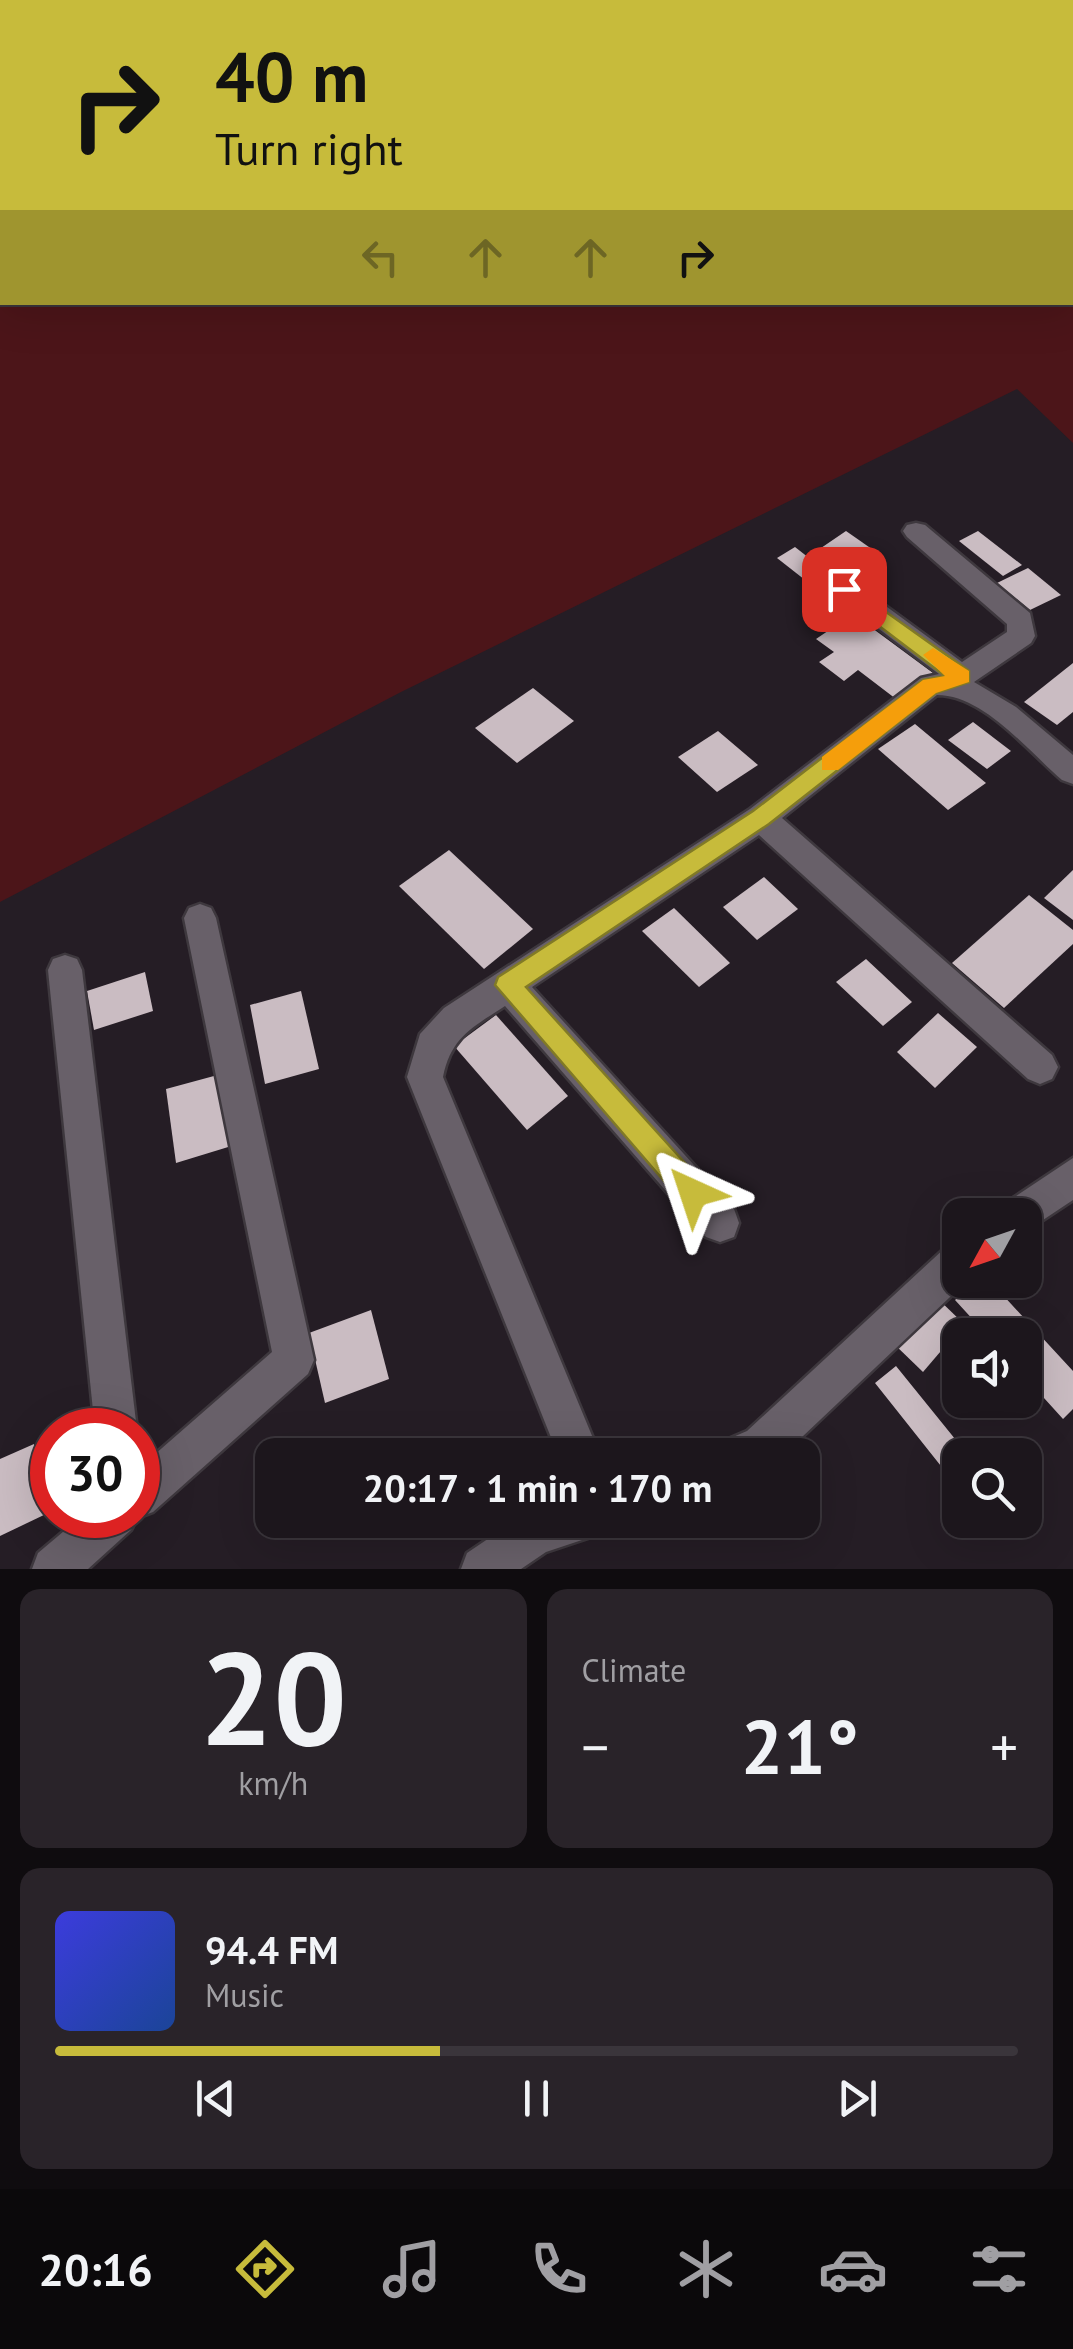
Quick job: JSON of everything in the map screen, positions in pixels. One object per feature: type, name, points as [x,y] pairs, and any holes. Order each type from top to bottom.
[{"type":"street","points":[[572,1438],[425,1077],[432,1044],[456,1019],[761,818],[931,685],[957,680],[1022,636],[1020,620],[916,531]]},
{"type":"street","points":[[844,589],[1073,772]]},
{"type":"street","points":[[761,818],[1040,1067]]},
{"type":"street","points":[[160,1478],[294,1360],[200,918]]},
{"type":"street","points":[[66,970],[114,1408]]},
{"type":"street","points":[[508,985],[720,1223]]},
{"type":"street","points":[[1042,1199],[1073,1177]]},
{"type":"street","points":[[771,1438],[942,1278]]},
{"type":"street","points":[[54,1569],[90,1538]]},
{"type":"street","points":[[483,1569],[528,1538]]},
{"type":"shaded area","points":[[0,305],[1073,305],[1073,443],[1017,389],[401,692],[0,902]]},
{"type":"building","points":[[846,531],[879,554],[854,570],[821,548]]},
{"type":"building","points":[[978,531],[1022,565],[1003,576],[959,541]]},
{"type":"building","points":[[795,547],[832,576],[814,587],[777,558]]},
{"type":"building","points":[[1028,568],[1061,595],[1030,610],[997,583]]},
{"type":"building","points":[[853,614],[933,673],[896,699],[858,670],[844,681],[819,662],[834,652],[816,639]]},
{"type":"building","points":[[1073,663],[1073,712],[1057,725],[1024,702]]},
{"type":"building","points":[[533,688],[574,721],[517,763],[475,728]]},
{"type":"building","points":[[973,722],[1011,751],[987,769],[948,740]]},
{"type":"building","points":[[915,724],[986,783],[948,810],[878,749]]},
{"type":"building","points":[[718,731],[758,765],[717,792],[678,757]]},
{"type":"building","points":[[449,850],[533,929],[484,969],[399,886]]},
{"type":"building","points":[[1073,870],[1073,920],[1044,898]]},
{"type":"building","points":[[764,877],[798,909],[757,940],[723,907]]},
{"type":"building","points":[[1029,895],[1073,930],[1073,944],[1004,1008],[952,963]]},
{"type":"building","points":[[674,908],[730,963],[699,987],[642,931]]},
{"type":"building","points":[[866,959],[912,1002],[883,1026],[836,982]]},
{"type":"building","points":[[145,972],[153,1011],[94,1030],[87,991]]},
{"type":"building","points":[[301,991],[319,1069],[265,1084],[250,1005]]},
{"type":"building","points":[[938,1013],[977,1047],[935,1088],[897,1052]]},
{"type":"building","points":[[496,1015],[568,1096],[527,1130],[454,1046]]},
{"type":"building","points":[[225,1073],[238,1144],[176,1163],[166,1089]]},
{"type":"building","points":[[935,1296],[958,1318],[942,1318],[942,1350],[923,1372],[893,1343]]},
{"type":"building","points":[[1006,1298],[1024,1318],[971,1318],[955,1300]]},
{"type":"building","points":[[371,1310],[389,1379],[325,1403],[309,1333]]},
{"type":"building","points":[[1042,1337],[1073,1371],[1073,1409],[1063,1419],[1042,1396]]},
{"type":"building","points":[[896,1366],[954,1438],[942,1438],[942,1467],[875,1383]]},
{"type":"building","points":[[30,1446],[30,1522],[0,1536],[0,1459]]},
{"type":"slow traffic","points":[[830,764],[931,685],[952,683],[961,676],[933,655]]},
{"type":"route","points":[[693,1193],[508,985],[761,818],[931,685],[952,683],[961,676],[844,589]]}]
